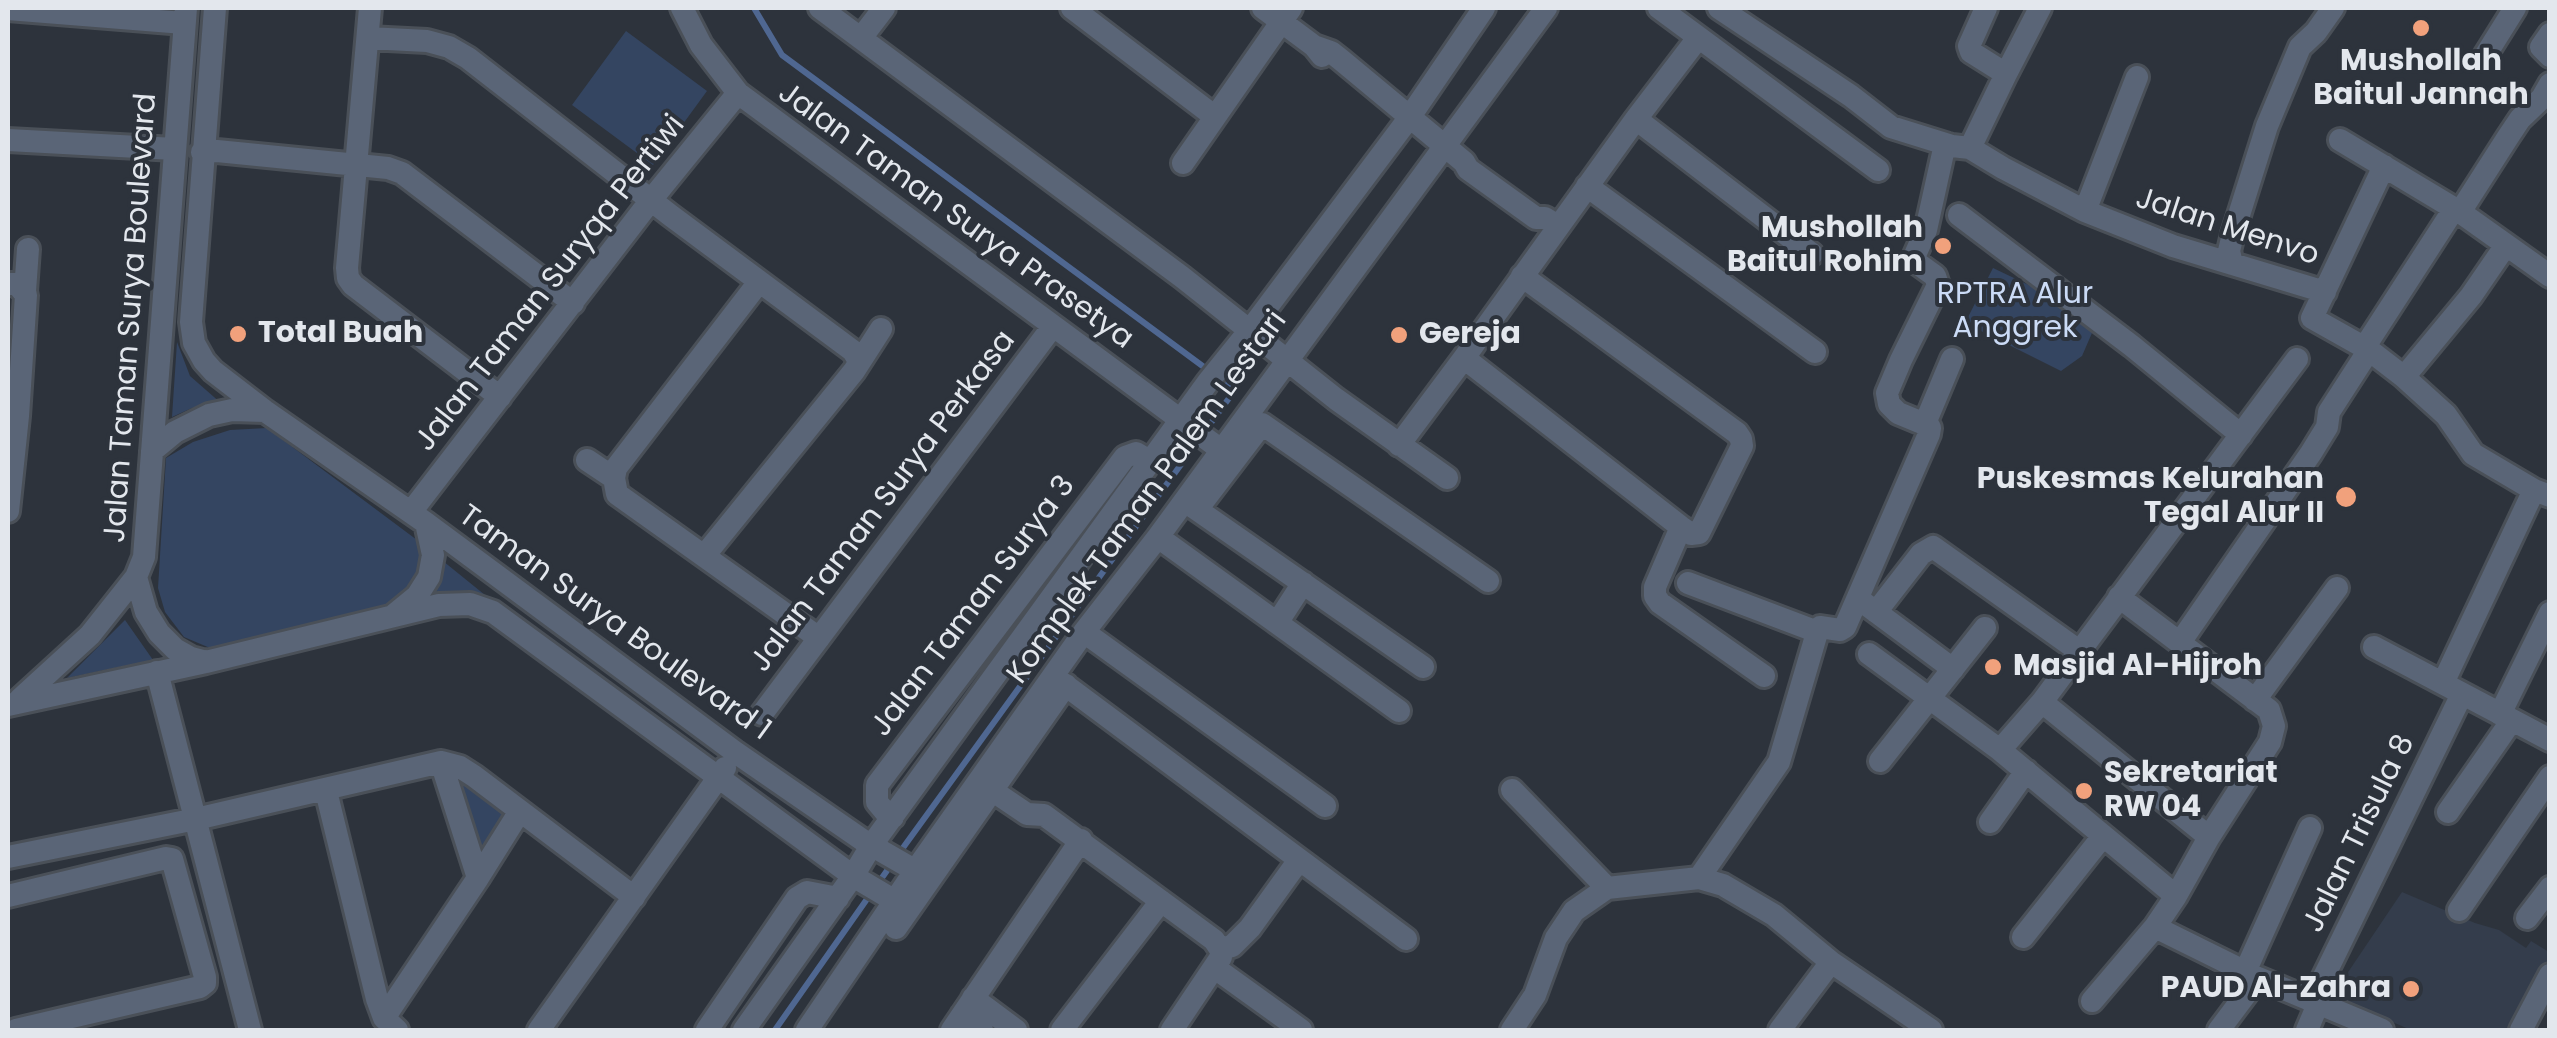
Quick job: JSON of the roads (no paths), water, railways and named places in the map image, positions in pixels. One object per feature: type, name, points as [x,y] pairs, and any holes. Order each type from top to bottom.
[{"type":"street","name":"Jalan Taman Surya Boulevard","points":[[214,8],[192,332],[198,352],[213,371],[265,411]]},
{"type":"street","points":[[370,8],[348,278],[500,397]]},
{"type":"street","name":"Jalan Taman Surya Prasetya","points":[[682,8],[701,45],[738,93],[1201,434]]},
{"type":"street","points":[[820,8],[1447,478]]},
{"type":"street","points":[[861,38],[884,8]]},
{"type":"street","points":[[1072,8],[1214,116]]},
{"type":"street","name":"Komplek Taman Palem Lestari","points":[[807,1030],[892,899],[917,872],[1060,681],[1084,632],[1158,536],[1190,504],[1216,372],[1409,118],[1484,8]]},
{"type":"street","name":"Komplek Taman Palem Lestari","points":[[744,1030],[838,898],[858,880],[893,817],[1151,462],[1201,434],[1286,360],[1454,155],[1546,8]]},
{"type":"street","points":[[1659,8],[1878,170]]},
{"type":"street","points":[[1719,8],[1891,127],[1970,148],[2040,8]]},
{"type":"street","points":[[1986,8],[1969,46],[1971,52],[2006,74]]},
{"type":"street","points":[[2232,264],[2229,251],[2233,234],[2267,126],[2300,48],[2333,8]]},
{"type":"street","points":[[2485,56],[2515,8]]},
{"type":"street","points":[[8,9],[185,16]]},
{"type":"street","points":[[1183,163],[1278,12],[1314,46],[1340,59],[1454,155],[1475,162],[1551,222]]},
{"type":"street","name":"Jalan Taman Surya Boulevard","points":[[11,704],[76,649],[141,567],[146,546],[185,16]]},
{"type":"street","points":[[2550,34],[2541,47],[2550,56]]},
{"type":"street","points":[[368,38],[427,41],[468,58],[853,351],[859,360]]},
{"type":"street","points":[[1399,445],[1522,276],[1551,222],[1587,186],[1698,38]]},
{"type":"street","points":[[2085,212],[2137,77]]},
{"type":"street","points":[[2181,641],[2311,454],[2326,428],[2329,412],[2457,211],[2508,136],[2550,84]]},
{"type":"street","name":"Jalan Taman Suryqa Pertiwi","points":[[419,517],[500,397],[573,303],[661,208],[738,93]]},
{"type":"street","points":[[1636,119],[1812,254]]},
{"type":"street","points":[[8,140],[174,150]]},
{"type":"street","points":[[2340,140],[2506,245],[2545,263]]},
{"type":"street","points":[[1927,425],[1898,412],[1890,404],[1888,393],[1938,284],[1935,276],[1917,264],[1915,255],[1926,230],[1945,144]]},
{"type":"street","name":"Jalan Menvo","points":[[1970,148],[2085,212],[2173,246],[2325,292],[2312,318],[2367,349],[2404,377],[2446,415],[2473,454],[2542,492]]},
{"type":"street","points":[[202,152],[388,168],[402,173],[573,303]]},
{"type":"street","points":[[2325,292],[2384,166]]},
{"type":"street","points":[[1587,186],[1815,352]]},
{"type":"street","points":[[1959,215],[2132,346],[2241,436]]},
{"type":"street","points":[[2404,377],[2471,296],[2506,245]]},
{"type":"street","points":[[8,511],[16,287],[28,249]]},
{"type":"street","points":[[1464,358],[1681,527],[1691,534],[1698,533],[1742,446],[1738,433],[1522,276]]},
{"type":"street","points":[[759,282],[616,468],[614,478],[617,494],[819,638]]},
{"type":"street","name":"Jalan Taman Surya Perkasa","points":[[762,714],[1053,326]]},
{"type":"street","points":[[704,556],[854,371],[882,329]]},
{"type":"street","points":[[2000,750],[2042,702],[2297,359]]},
{"type":"street","points":[[1867,605],[1929,434],[1927,418],[1952,360]]},
{"type":"street","points":[[152,451],[200,418],[232,410],[265,411]]},
{"type":"street","name":"Taman Surya Boulevard 1","points":[[265,411],[419,517],[735,752],[917,872]]},
{"type":"street","points":[[1423,667],[1190,504],[1262,424],[1488,581]]},
{"type":"street","points":[[587,460],[614,478]]},
{"type":"street","name":"Jalan Trisula 8","points":[[2307,1030],[2315,1003],[2542,492]]},
{"type":"street","points":[[393,616],[416,596],[429,577],[433,555],[419,517]]},
{"type":"street","points":[[1681,527],[1654,586],[1655,596],[1764,676]]},
{"type":"street","points":[[1158,536],[1399,711]]},
{"type":"street","points":[[1688,583],[1814,630],[1843,629],[1921,554],[1936,548],[2079,651]]},
{"type":"street","points":[[136,576],[146,612],[158,633],[175,649],[206,662]]},
{"type":"street","points":[[1277,623],[1303,582]]},
{"type":"street","points":[[2255,700],[2337,588]]},
{"type":"street","points":[[2092,1001],[2176,896],[2270,742],[2274,726],[2269,710],[2120,597]]},
{"type":"street","name":"Taman Surya Boulevard 1","points":[[206,662],[439,605],[470,604],[493,612],[858,880],[892,899]]},
{"type":"street","points":[[1867,605],[1953,670]]},
{"type":"street","points":[[2448,812],[2506,717],[2550,613]]},
{"type":"street","points":[[1880,760],[1985,628]]},
{"type":"street","points":[[1698,878],[1779,762],[1816,636],[1814,630]]},
{"type":"street","points":[[1084,632],[1325,806]]},
{"type":"street","points":[[2374,647],[2550,740]]},
{"type":"street","points":[[1869,654],[2000,750],[2176,896]]},
{"type":"street","name":"Jalan Taman Surya Boulevard","points":[[11,704],[206,662]]},
{"type":"street","points":[[158,672],[250,1030]]},
{"type":"street","points":[[824,1030],[917,872],[993,790],[1060,681],[1406,939]]},
{"type":"street","points":[[2042,702],[2209,837]]},
{"type":"street","points":[[539,1030],[735,752]]},
{"type":"street","points":[[8,857],[196,820],[441,762],[460,767],[634,897]]},
{"type":"street","points":[[441,762],[478,878]]},
{"type":"street","points":[[1990,822],[2026,771]]},
{"type":"street","points":[[2460,910],[2550,778]]},
{"type":"street","points":[[993,790],[1027,814],[1044,815],[1214,940],[1218,958],[1301,1030]]},
{"type":"street","points":[[1512,790],[1607,888]]},
{"type":"street","points":[[326,791],[390,1024]]},
{"type":"street","points":[[390,1024],[520,811]]},
{"type":"street","points":[[2219,1030],[2251,974],[2310,828]]},
{"type":"street","points":[[2022,937],[2103,836]]},
{"type":"street","points":[[962,1015],[1080,840]]},
{"type":"street","points":[[8,896],[172,859],[206,978],[200,986],[16,1030]]},
{"type":"street","points":[[1172,1030],[1218,958],[1250,928],[1300,860]]},
{"type":"street","points":[[1512,1030],[1535,995],[1556,938],[1574,911],[1607,888],[1698,878],[1723,885],[1774,915],[1830,962],[1931,1030]]},
{"type":"street","points":[[2527,918],[2550,888]]},
{"type":"street","points":[[707,1030],[796,898],[807,892],[838,898]]},
{"type":"street","points":[[1062,1030],[1161,901]]},
{"type":"street","points":[[2155,927],[2315,1003],[2340,1023],[2376,1029]]},
{"type":"street","points":[[1780,1030],[1830,962]]},
{"type":"street","points":[[2522,1030],[2550,975]]},
{"type":"street","points":[[962,1015],[982,1030]]},
{"type":"street","points":[[962,1015],[1016,1030]]},
{"type":"waterway","points":[[754,8],[782,55],[1235,390],[1205,431]]},
{"type":"waterway","points":[[775,1030],[1198,441]]},
{"type":"place","name":"Mushollah Baitul Jannah","points":[[2421,28]]},
{"type":"place","name":"Mushollah Baitul Rohim","points":[[1943,246]]},
{"type":"place","name":"Total Buah","points":[[238,334]]},
{"type":"place","name":"Gereja","points":[[1399,335]]},
{"type":"place","name":"Puskesmas Kelurahan Tegal Alur II","points":[[2346,497]]},
{"type":"place","name":"Masjid Al-Hijroh","points":[[1993,667]]},
{"type":"place","name":"Sekretariat RW 04","points":[[2084,791]]},
{"type":"place","name":"PAUD Al-Zahra","points":[[2411,989]]},
{"type":"park label","name":"RPTRA Alur Anggrek","points":[[2015,312]]}]
